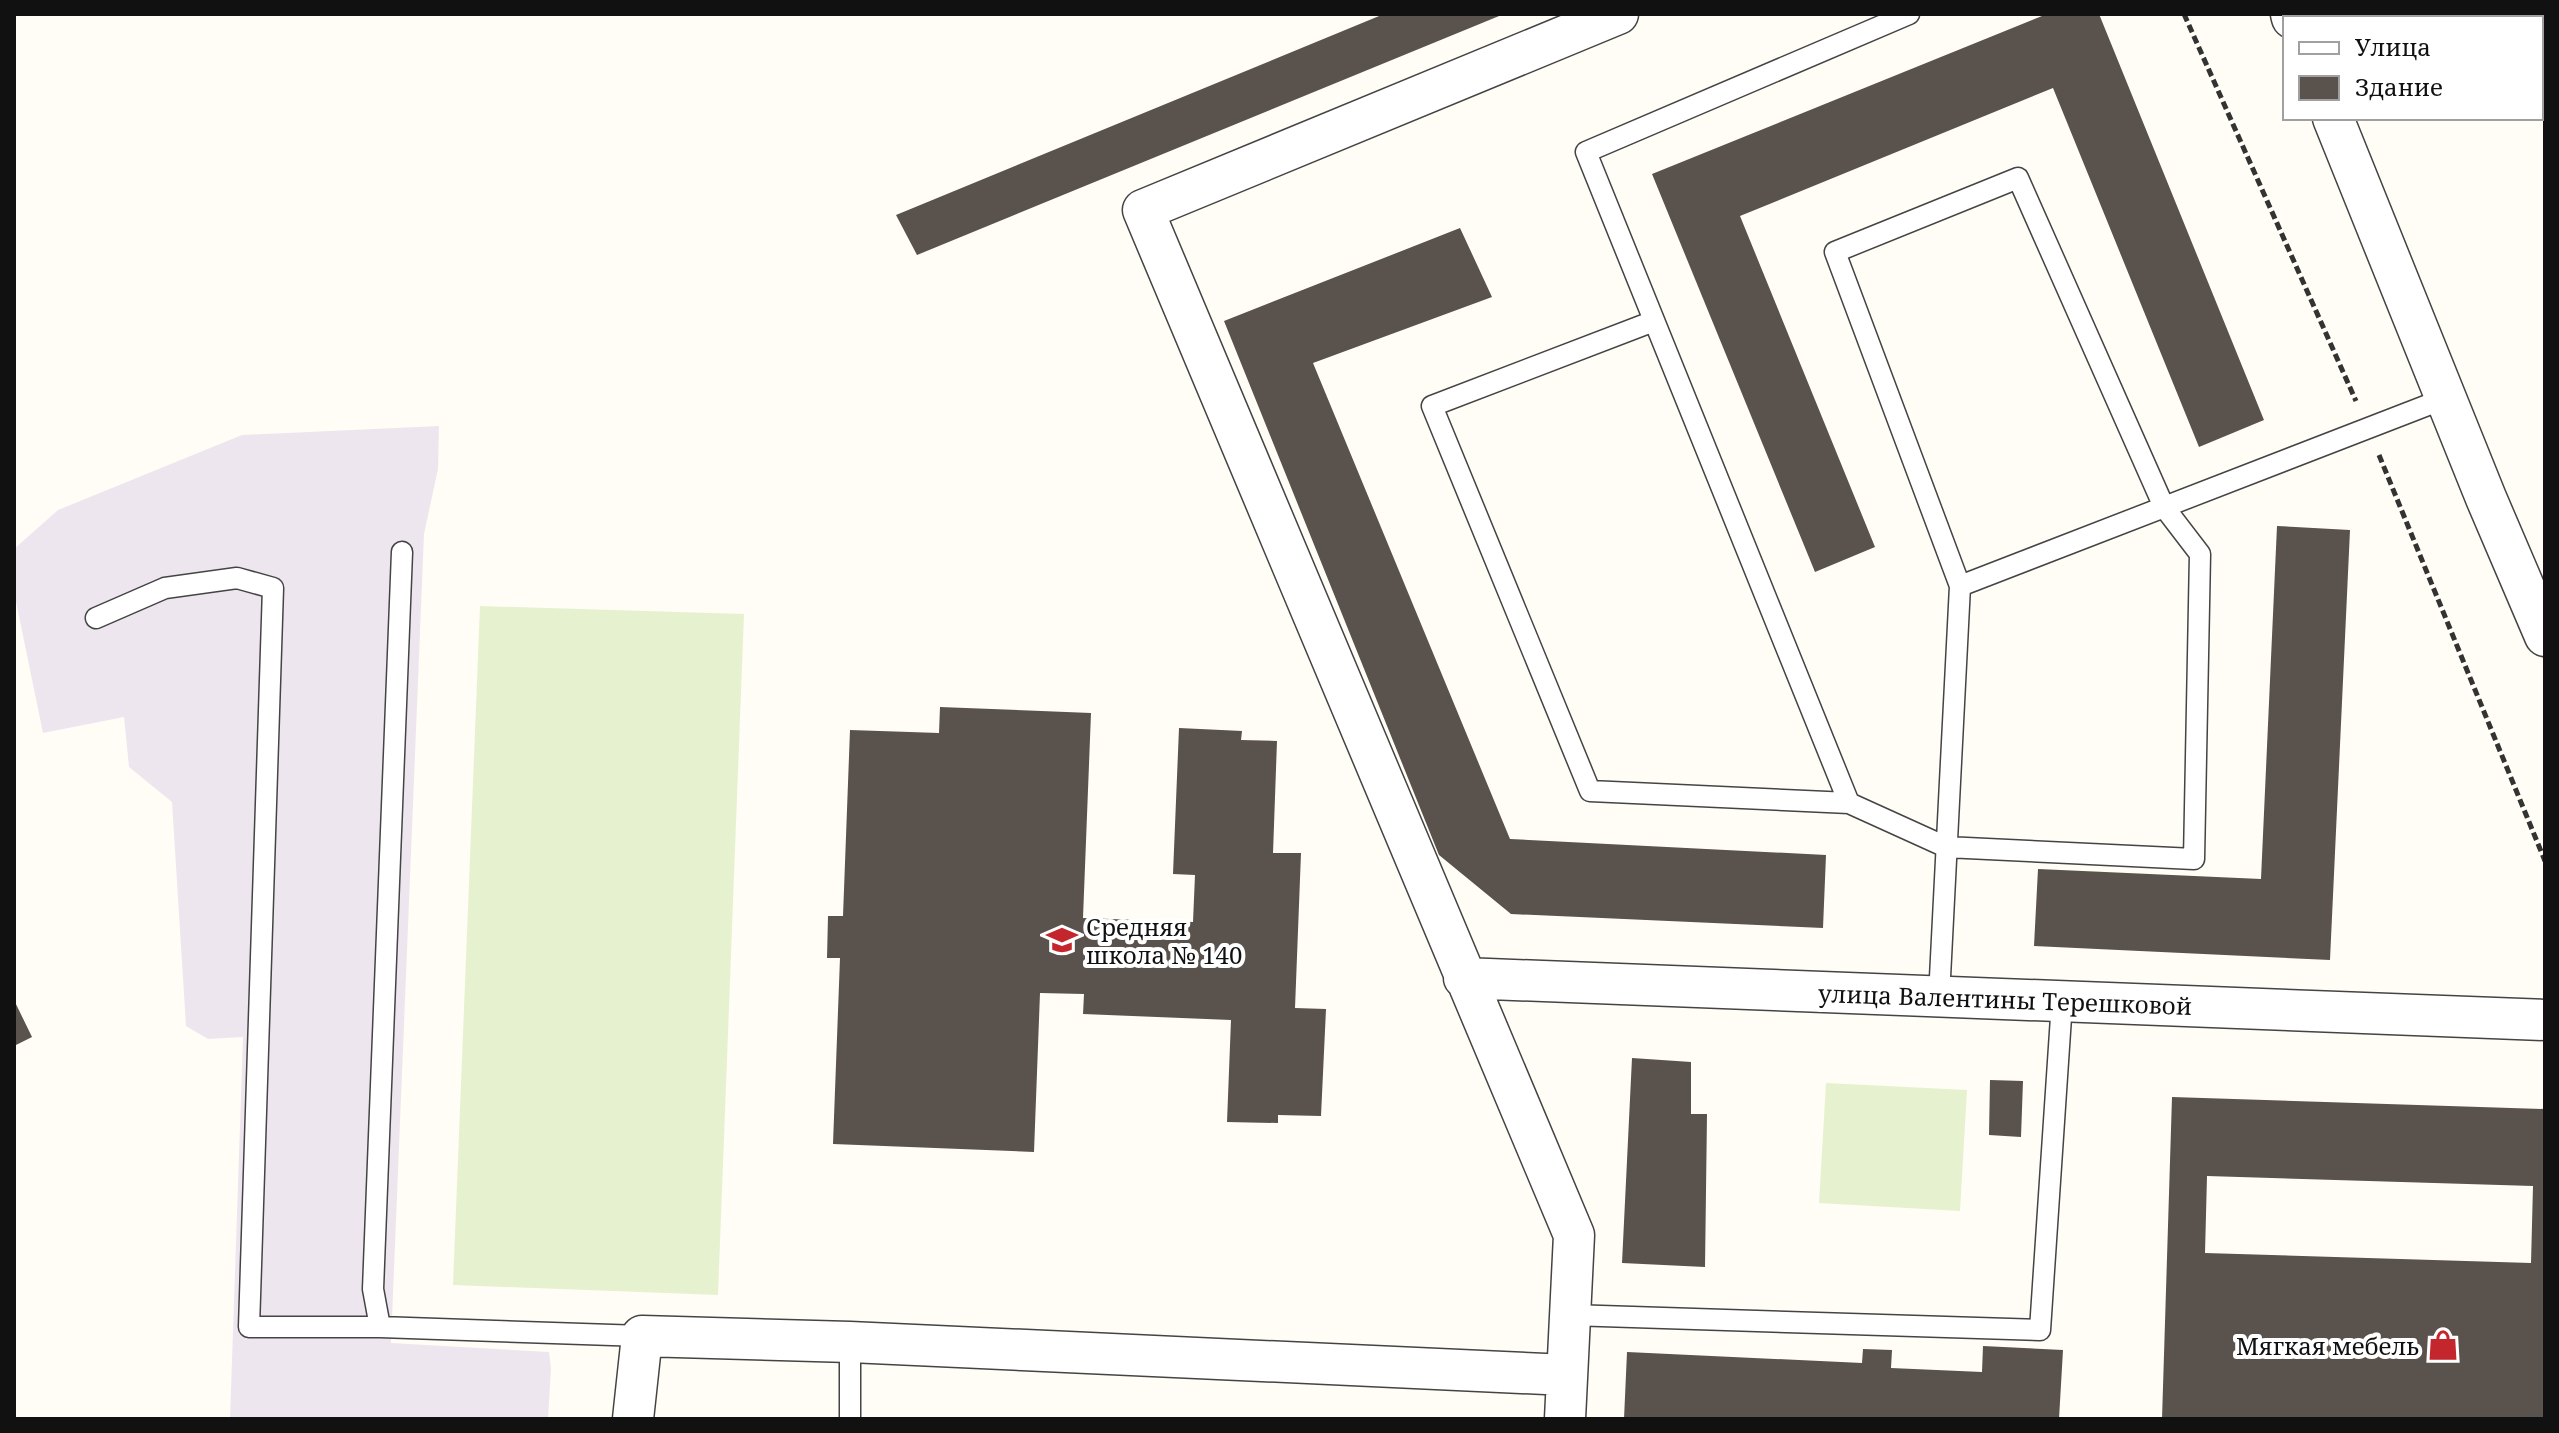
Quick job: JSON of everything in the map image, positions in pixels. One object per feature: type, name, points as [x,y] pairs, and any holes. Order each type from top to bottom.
[{"type":"street","points":[[1565,1419],[1574,1235],[1143,210],[1618,14]]},
{"type":"street","points":[[2334,120],[2545,636]]},
{"type":"street","name":"улица Валентины Терешковой","points":[[1464,978],[2545,1020]]},
{"type":"street","points":[[633,1419],[642,1336],[850,1342],[1567,1375]]},
{"type":"lane","points":[[1849,803],[1586,152],[1909,14]]},
{"type":"lane","points":[[1654,321],[1432,406],[1590,791],[1849,803],[1946,847],[2194,859],[2200,554],[2164,507],[2018,178],[1835,252],[1960,586],[1946,847],[1939,997]]},
{"type":"lane","points":[[1960,586],[2446,398]]},
{"type":"lane","points":[[380,1327],[373,1289],[402,552]]},
{"type":"lane","points":[[96,618],[165,588],[237,578],[273,588],[249,1327],[380,1327],[642,1336]]},
{"type":"lane","points":[[1570,1315],[2040,1330],[2062,1002]]},
{"type":"lane","points":[[850,1342],[850,1419]]},
{"type":"shaded area","points":[[439,426],[438,469],[424,534],[391,1343],[549,1352],[548,1419],[230,1419],[243,1037],[208,1039],[186,1026],[172,802],[129,767],[124,717],[43,733],[14,592],[14,549],[58,510],[242,435]]},
{"type":"green space","points":[[480,606],[744,614],[718,1295],[453,1285]]},
{"type":"green space","points":[[1826,1083],[1967,1090],[1960,1211],[1819,1203]]},
{"type":"building","points":[[1384,14],[1504,14],[917,255],[896,215]]},
{"type":"building","points":[[2047,14],[2099,14],[2264,420],[2199,447],[2053,88],[1740,216],[1875,547],[1815,572],[1652,174]]},
{"type":"building","points":[[1460,228],[1492,297],[1313,363],[1510,839],[1826,855],[1823,928],[1511,914],[1439,855],[1224,321]]},
{"type":"building","points":[[2277,526],[2350,530],[2330,960],[2034,946],[2038,869],[2261,879]]},
{"type":"building","name":"Средняя школа № 140","points":[[940,707],[1091,713],[1083,918],[1193,922],[1195,875],[1173,874],[1179,728],[1242,731],[1241,740],[1277,741],[1273,853],[1301,853],[1295,1008],[1326,1009],[1321,1116],[1278,1115],[1278,1123],[1227,1122],[1231,1020],[1083,1014],[1084,994],[1040,993],[1034,1152],[833,1144],[840,958],[827,958],[828,916],[843,916],[850,730],[939,733]]},
{"type":"building","points":[[14,1000],[32,1037],[14,1046]]},
{"type":"building","points":[[1632,1058],[1691,1062],[1691,1114],[1707,1114],[1705,1267],[1622,1263]]},
{"type":"building","points":[[1990,1080],[2023,1081],[2021,1137],[1989,1135]]},
{"type":"building","points":[[2172,1097],[2545,1109],[2545,1419],[2162,1419]],"holes":[[[2207,1176],[2533,1186],[2531,1263],[2205,1253]]]},
{"type":"building","points":[[1983,1346],[2063,1350],[2059,1419],[1624,1419],[1627,1352],[1862,1363],[1863,1349],[1892,1350],[1891,1368],[1982,1372]]},
{"type":"place","name":"Средняя школа № 140","points":[[1062,940]]},
{"type":"place","name":"Мягкая мебель","points":[[2443,1345]]}]
